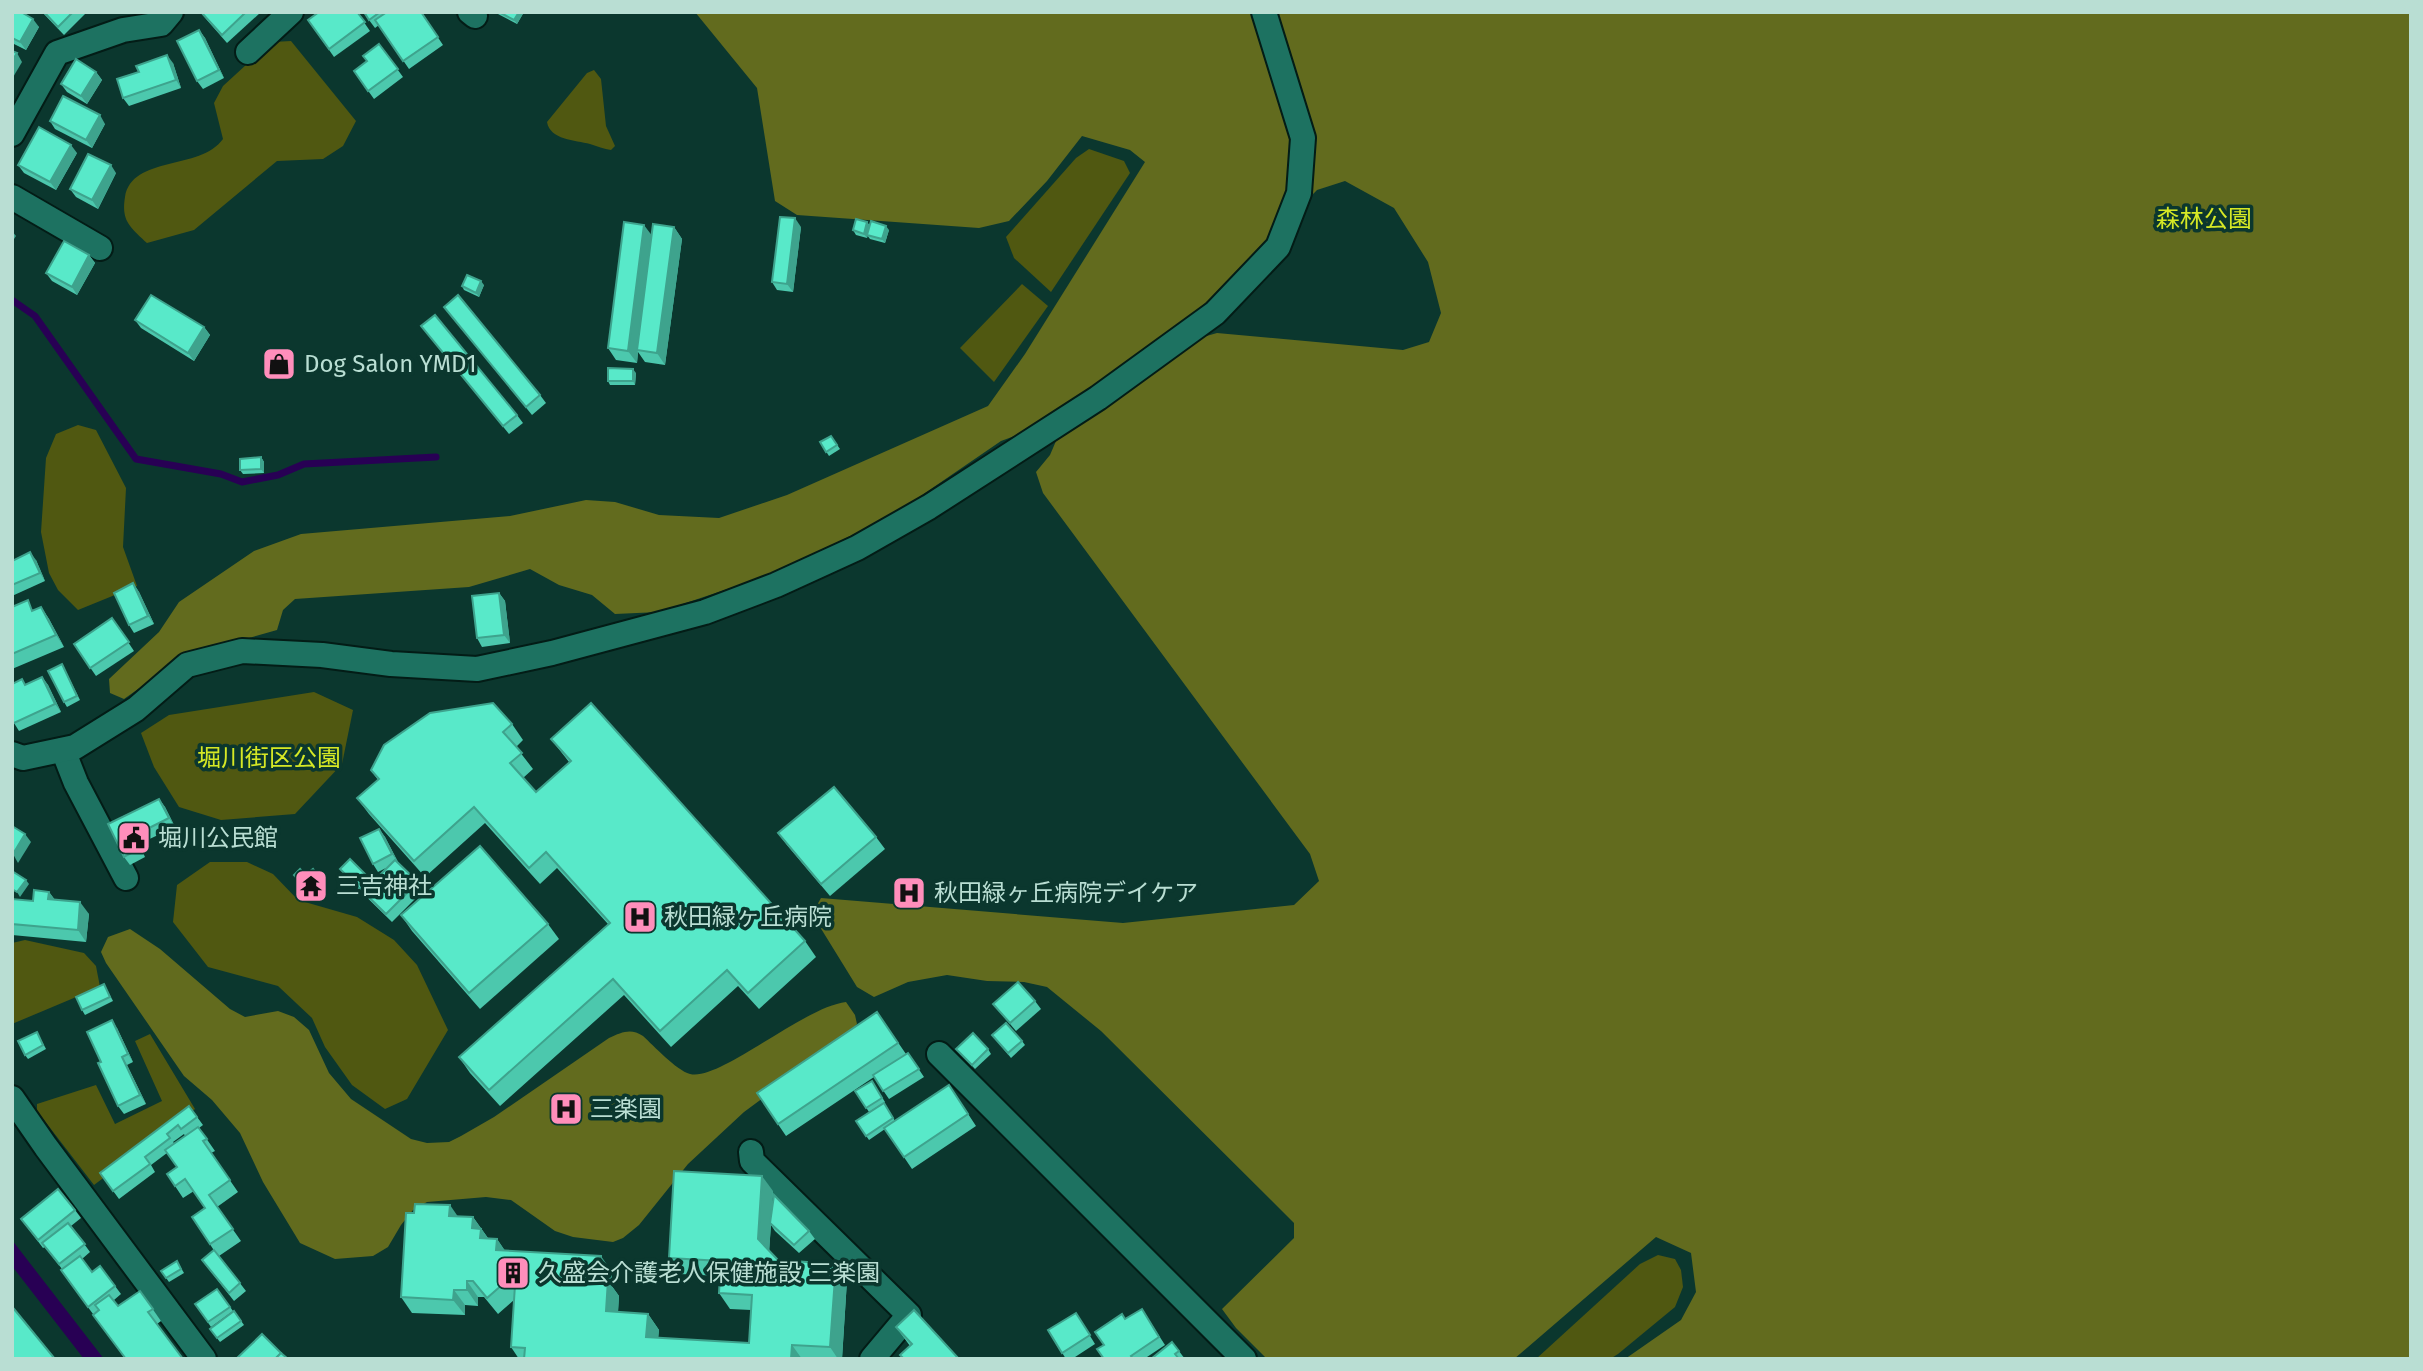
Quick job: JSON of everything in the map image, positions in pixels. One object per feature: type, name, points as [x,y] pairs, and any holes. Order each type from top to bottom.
[{"type":"street","points":[[12,134],[57,53],[115,21],[161,24],[171,12]]},
{"type":"street","points":[[248,52],[290,12]]},
{"type":"street","points":[[12,754],[23,758],[75,747],[136,709],[187,665],[243,651],[323,655],[391,664],[477,669],[552,653],[705,612],[776,585],[857,548],[929,507],[1098,398],[1215,313],[1278,247],[1299,193],[1303,138],[1264,12]]},
{"type":"street","points":[[12,197],[100,248]]},
{"type":"street","points":[[63,750],[76,783],[126,878]]},
{"type":"street","points":[[939,1054],[1244,1359]]},
{"type":"street","points":[[12,1098],[204,1359]]},
{"type":"street","points":[[751,1152],[752,1161],[909,1315],[872,1359]]},
{"type":"green space","name":"森林公園","points":[[695,12],[2411,12],[2411,1359],[1625,1359],[1681,1320],[1696,1292],[1691,1253],[1656,1237],[1514,1359],[1267,1359],[1236,1328],[1222,1309],[1294,1238],[1294,1223],[1101,1031],[1047,987],[1024,982],[987,981],[947,975],[908,982],[874,997],[857,987],[812,914],[821,898],[1123,923],[1294,905],[1319,881],[1310,854],[1043,493],[1036,472],[1050,455],[1056,441],[1203,337],[1217,333],[1403,350],[1429,342],[1441,313],[1428,262],[1394,208],[1345,181],[1317,190],[1210,299],[1134,364],[1045,425],[1001,441],[893,515],[775,573],[659,612],[615,614],[592,595],[559,585],[530,569],[469,587],[295,599],[283,610],[277,630],[185,656],[124,699],[110,693],[109,679],[159,632],[179,602],[254,551],[301,534],[510,516],[586,500],[615,502],[659,515],[719,518],[787,495],[988,406],[1025,354],[1145,162],[1130,150],[1082,136],[1047,181],[1009,221],[979,228],[797,215],[775,201],[757,88]]},
{"type":"green space","points":[[291,41],[356,121],[343,146],[323,159],[277,161],[194,230],[147,243],[132,228],[124,212],[125,197],[130,184],[153,169],[199,156],[212,149],[223,139],[214,103],[223,86],[273,42]]},
{"type":"green space","points":[[594,70],[601,79],[606,126],[615,146],[611,150],[558,136],[549,128],[547,122],[587,73]]},
{"type":"green space","points":[[1089,149],[1124,161],[1130,173],[1051,292],[1014,258],[1006,237],[1076,158]]},
{"type":"green space","points":[[1022,284],[1048,306],[994,382],[960,348]]},
{"type":"green space","points":[[78,425],[96,430],[126,488],[123,547],[137,586],[78,610],[58,590],[49,573],[41,532],[46,458],[56,434]]},
{"type":"green space","name":"堀川街区公園","points":[[314,692],[353,710],[342,764],[295,814],[221,820],[179,807],[154,767],[141,733],[169,715]]},
{"type":"green space","points":[[210,862],[247,862],[273,874],[298,900],[357,917],[394,940],[417,965],[448,1030],[407,1099],[385,1109],[352,1085],[325,1047],[312,1018],[278,986],[208,967],[173,922],[177,885]]},
{"type":"green space","points":[[130,929],[160,949],[230,1009],[245,1017],[278,1011],[294,1017],[309,1030],[329,1073],[351,1099],[411,1139],[427,1143],[449,1142],[461,1136],[494,1117],[609,1038],[622,1033],[634,1032],[643,1036],[672,1063],[690,1074],[721,1067],[828,1007],[846,1002],[855,1015],[857,1024],[842,1040],[744,1112],[688,1164],[639,1225],[623,1238],[613,1242],[573,1237],[555,1231],[511,1200],[486,1197],[427,1202],[413,1210],[388,1247],[373,1256],[335,1259],[300,1243],[263,1182],[240,1133],[212,1100],[184,1076],[106,963],[101,952],[108,937]]},
{"type":"green space","points":[[25,940],[84,953],[96,966],[100,987],[12,1024],[12,943]]},
{"type":"green space","points":[[150,1034],[195,1109],[94,1185],[37,1111],[37,1104],[96,1085],[115,1124],[162,1101],[135,1041]]},
{"type":"green space","points":[[1658,1255],[1675,1259],[1681,1270],[1683,1287],[1675,1307],[1610,1359],[1536,1359],[1640,1264]]},
{"type":"shaded area","points":[[12,1240],[104,1359],[84,1359],[12,1266]]},
{"type":"building","points":[[12,12],[21,12],[33,19],[20,42],[12,38]]},
{"type":"building","points":[[44,12],[73,12],[58,27]]},
{"type":"building","points":[[201,12],[246,12],[222,35]]},
{"type":"building","points":[[319,12],[357,12],[365,22],[329,49],[308,20]]},
{"type":"building","points":[[364,12],[380,12],[369,20]]},
{"type":"building","points":[[387,12],[421,12],[438,37],[403,61],[375,20]]},
{"type":"building","points":[[499,12],[519,12],[514,20]]},
{"type":"building","points":[[199,30],[219,70],[197,81],[177,41]]},
{"type":"building","points":[[379,44],[398,69],[368,91],[354,71],[367,61],[363,56]]},
{"type":"building","points":[[167,55],[176,80],[123,98],[117,79],[139,72],[136,66]]},
{"type":"building","points":[[76,59],[96,72],[81,96],[61,84]]},
{"type":"building","points":[[63,96],[100,115],[86,140],[50,121]]},
{"type":"building","points":[[39,127],[71,145],[50,182],[18,165]]},
{"type":"building","points":[[88,154],[111,165],[92,200],[70,189]]},
{"type":"building","points":[[780,217],[795,218],[787,284],[772,282]]},
{"type":"building","points":[[856,219],[867,222],[864,234],[853,230]]},
{"type":"building","points":[[871,221],[886,226],[882,239],[867,235]]},
{"type":"building","points":[[624,222],[644,225],[628,351],[608,348]]},
{"type":"building","points":[[653,224],[674,227],[657,353],[637,350]]},
{"type":"building","points":[[64,241],[89,255],[72,287],[46,273]]},
{"type":"building","points":[[467,275],[481,281],[476,293],[462,286]]},
{"type":"building","points":[[151,295],[204,327],[188,353],[135,320]]},
{"type":"building","points":[[458,295],[540,395],[526,407],[444,307]]},
{"type":"building","points":[[435,315],[517,415],[503,426],[421,326]]},
{"type":"building","points":[[608,368],[633,369],[633,381],[608,381]]},
{"type":"building","points":[[831,436],[837,445],[826,452],[820,442]]},
{"type":"building","points":[[261,457],[261,469],[240,470],[240,459]]},
{"type":"building","points":[[30,552],[40,573],[12,585],[12,561]]},
{"type":"building","points":[[133,583],[148,616],[129,625],[114,593]]},
{"type":"building","points":[[499,593],[504,635],[477,638],[472,596]]},
{"type":"building","points":[[28,600],[32,611],[41,607],[56,635],[12,654],[12,607]]},
{"type":"building","points":[[112,618],[129,642],[90,668],[74,644]]},
{"type":"building","points":[[62,664],[77,696],[64,702],[48,671]]},
{"type":"building","points":[[42,677],[55,704],[14,723],[12,684],[22,679],[25,685]]},
{"type":"building","points":[[493,703],[512,724],[503,732],[522,753],[510,763],[536,792],[571,761],[551,739],[591,703],[805,941],[748,993],[727,970],[660,1031],[613,979],[489,1090],[459,1057],[610,923],[546,852],[529,868],[474,807],[414,861],[357,798],[379,779],[371,770],[384,745],[430,713]]},
{"type":"building","points":[[834,787],[876,837],[821,884],[778,833]]},
{"type":"building","points":[[159,799],[169,818],[133,836],[139,849],[124,857],[108,824]]},
{"type":"building","points":[[12,826],[25,834],[13,854],[12,854]]},
{"type":"building","points":[[379,829],[392,854],[373,864],[360,838]]},
{"type":"building","points":[[480,846],[548,924],[469,993],[401,915]]},
{"type":"building","points":[[350,859],[373,882],[395,860],[418,882],[386,914],[340,869]]},
{"type":"building","points":[[300,869],[305,875],[313,869],[323,882],[306,895],[294,875]]},
{"type":"building","points":[[12,871],[26,880],[17,892],[12,889]]},
{"type":"building","points":[[34,890],[49,892],[48,899],[80,902],[78,930],[12,924],[12,899],[33,901]]},
{"type":"building","points":[[1018,982],[1035,1001],[1010,1023],[993,1004]]},
{"type":"building","points":[[104,984],[110,997],[82,1010],[76,997]]},
{"type":"building","points":[[877,1012],[898,1043],[778,1124],[757,1093]]},
{"type":"building","points":[[112,1020],[128,1054],[122,1057],[140,1095],[118,1106],[87,1032]]},
{"type":"building","points":[[1006,1023],[1022,1041],[1008,1053],[992,1035]]},
{"type":"building","points":[[37,1032],[43,1045],[25,1055],[18,1041]]},
{"type":"building","points":[[973,1033],[988,1049],[972,1065],[956,1049]]},
{"type":"building","points":[[908,1053],[919,1069],[883,1091],[873,1075]]},
{"type":"building","points":[[872,1081],[882,1098],[866,1108],[855,1091]]},
{"type":"building","points":[[949,1085],[968,1114],[904,1157],[884,1128]]},
{"type":"building","points":[[884,1103],[893,1118],[866,1136],[856,1121]]},
{"type":"building","points":[[189,1106],[197,1117],[181,1129],[178,1125],[167,1134],[170,1138],[145,1157],[150,1164],[113,1191],[100,1173]]},
{"type":"building","points":[[198,1127],[207,1139],[203,1141],[230,1180],[209,1195],[233,1229],[210,1244],[192,1217],[205,1208],[185,1179],[175,1186],[167,1174],[177,1167],[165,1150]]},
{"type":"building","name":"久盛会介護老人保健施設 三楽園","points":[[674,1171],[762,1176],[758,1239],[778,1260],[836,1264],[830,1347],[792,1345],[791,1359],[524,1359],[525,1348],[511,1347],[515,1285],[503,1284],[487,1298],[473,1281],[467,1281],[467,1290],[454,1290],[453,1300],[401,1297],[406,1213],[414,1213],[415,1204],[450,1205],[449,1216],[473,1217],[472,1228],[481,1229],[480,1238],[497,1239],[496,1250],[601,1256],[600,1279],[608,1280],[606,1311],[648,1314],[646,1337],[749,1343],[752,1295],[719,1293],[721,1261],[669,1258]]},
{"type":"building","points":[[58,1189],[75,1210],[38,1240],[21,1219]]},
{"type":"building","points":[[774,1195],[809,1231],[794,1245],[770,1223]]},
{"type":"building","points":[[68,1223],[85,1244],[59,1264],[42,1243]]},
{"type":"building","points":[[214,1250],[240,1283],[229,1293],[202,1260]]},
{"type":"building","points":[[80,1256],[92,1272],[100,1266],[115,1286],[88,1307],[61,1270]]},
{"type":"building","points":[[177,1261],[181,1269],[166,1278],[161,1271]]},
{"type":"building","points":[[217,1289],[230,1307],[208,1322],[195,1304]]},
{"type":"building","points":[[140,1291],[153,1309],[148,1312],[183,1359],[126,1359],[93,1315],[99,1310],[95,1305],[109,1295],[118,1306]]},
{"type":"building","points":[[14,1309],[55,1359],[12,1359]]},
{"type":"building","points":[[1142,1309],[1159,1337],[1131,1356],[1133,1359],[1104,1359],[1097,1349],[1104,1345],[1095,1332],[1122,1314],[1125,1319]]},
{"type":"building","points":[[914,1310],[959,1359],[904,1359],[900,1355],[912,1344],[896,1327]]},
{"type":"building","points":[[234,1311],[241,1321],[217,1338],[210,1329]]},
{"type":"building","points":[[1076,1313],[1090,1335],[1062,1353],[1048,1330]]},
{"type":"building","points":[[262,1334],[281,1353],[275,1359],[236,1359]]},
{"type":"building","points":[[1172,1342],[1179,1351],[1175,1354],[1179,1359],[1151,1359]]},
{"type":"building","points":[[281,1353],[288,1359],[275,1359]]},
{"type":"waterway","points":[[12,300],[35,316],[136,459],[221,474],[242,482],[278,475],[304,464],[436,457]]},
{"type":"place","name":"Dog Salon YMD1","points":[[279,364]]},
{"type":"place","name":"堀川公民館","points":[[134,838]]},
{"type":"place","name":"三吉神社","points":[[311,886]]},
{"type":"place","name":"秋田緑ヶ丘病院デイケア","points":[[909,893]]},
{"type":"place","name":"秋田緑ヶ丘病院","points":[[640,917]]},
{"type":"place","name":"三楽園","points":[[566,1109]]},
{"type":"place","name":"久盛会介護老人保健施設 三楽園","points":[[513,1273]]}]
